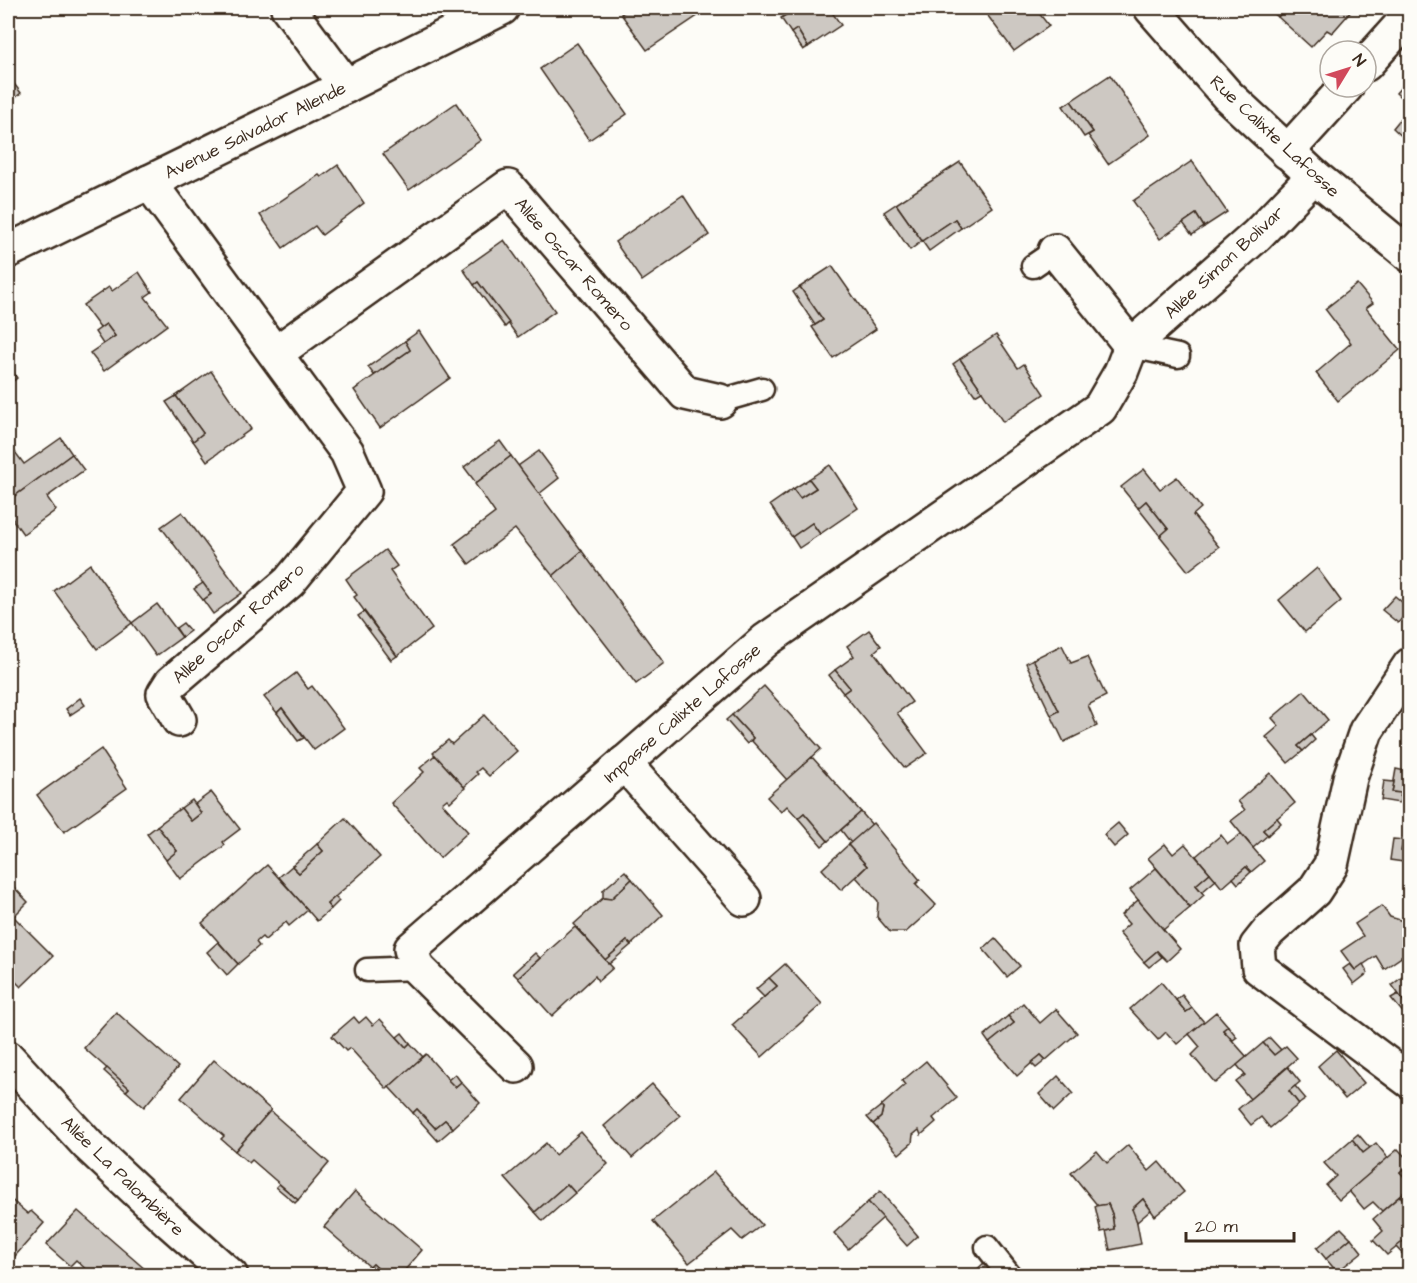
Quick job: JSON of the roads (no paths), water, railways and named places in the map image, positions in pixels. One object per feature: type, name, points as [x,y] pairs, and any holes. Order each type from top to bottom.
[{"type":"street","points":[[288,8],[346,86]]},
{"type":"street","name":"Avenue Salvador Allende","points":[[8,251],[502,8]]},
{"type":"street","name":"Rue Calixte Lafosse","points":[[1151,8],[1227,95],[1314,176],[1410,255]]},
{"type":"street","points":[[1378,51],[1410,15]]},
{"type":"street","points":[[1287,152],[1335,99]]},
{"type":"street","name":"Allée Simon Bolivar","points":[[1100,408],[1121,372],[1131,346],[1257,235],[1314,176]]},
{"type":"street","name":"Allée Oscar Romero","points":[[149,182],[347,452],[364,491],[289,582],[171,683],[164,694],[178,720]]},
{"type":"street","name":"Allée Oscar Romero","points":[[276,353],[508,188],[685,393],[720,401]]},
{"type":"street","points":[[1044,258],[1131,346]]},
{"type":"street","name":"Impasse Calixte Lafosse","points":[[417,968],[411,949],[766,640],[1100,408]]},
{"type":"street","points":[[1410,665],[1366,731],[1350,778],[1331,865],[1314,891],[1269,931],[1257,946],[1259,968],[1410,1081]]},
{"type":"street","points":[[624,763],[744,899]]},
{"type":"street","points":[[417,968],[516,1066]]},
{"type":"street","name":"Allée La Palombière","points":[[14,1065],[88,1145],[171,1223],[231,1275]]},
{"type":"lane","points":[[1131,346],[1178,356]]},
{"type":"lane","points":[[720,401],[762,389]]},
{"type":"lane","points":[[367,970],[417,968]]},
{"type":"lane","points":[[987,1247],[1010,1275]]}]
